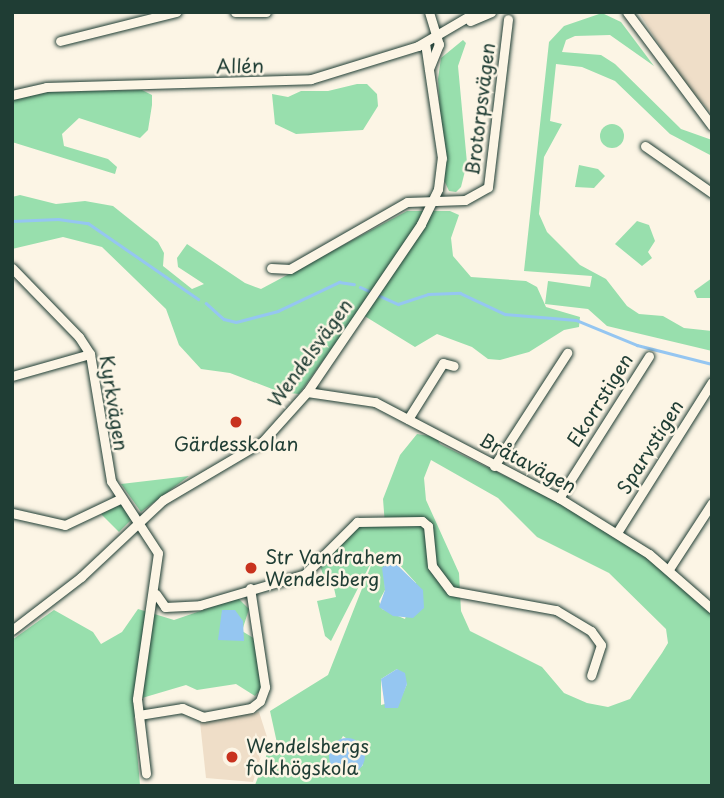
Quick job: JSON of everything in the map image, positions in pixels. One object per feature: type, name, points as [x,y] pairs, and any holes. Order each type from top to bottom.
[{"type":"street","points":[[60,41],[176,12]]},
{"type":"street","points":[[235,12],[266,12]]},
{"type":"street","points":[[429,12],[437,37]]},
{"type":"street","name":"Allén","points":[[12,94],[46,87],[311,79],[425,43],[476,12]]},
{"type":"street","name":"Allén","points":[[458,24],[491,12]]},
{"type":"street","points":[[627,12],[712,126]]},
{"type":"street","name":"Brotorpsvägen","points":[[271,268],[290,269],[407,202],[466,200],[491,181],[508,19]]},
{"type":"street","name":"Wendelsvägen","points":[[429,69],[437,55],[437,37]]},
{"type":"street","name":"Wendelsvägen","points":[[12,630],[81,577],[140,522],[195,479],[263,441],[307,392],[433,202],[442,158],[425,43]]},
{"type":"street","points":[[645,146],[712,193]]},
{"type":"street","name":"Kyrkvägen","points":[[12,268],[79,337],[90,354],[107,470],[120,499],[140,522],[158,552],[156,594],[137,699],[146,773]]},
{"type":"street","points":[[494,466],[567,352]]},
{"type":"street","points":[[12,376],[90,354]]},
{"type":"street","name":"Ekorrstigen","points":[[559,498],[649,356]]},
{"type":"street","points":[[408,419],[443,363],[454,366]]},
{"type":"street","name":"Sparvstigen","points":[[618,531],[712,382]]},
{"type":"street","name":"Bråtavägen","points":[[307,392],[365,398],[559,498],[618,531],[669,569],[712,609]]},
{"type":"street","points":[[12,513],[65,525],[120,499]]},
{"type":"street","points":[[669,569],[712,503]]},
{"type":"street","points":[[156,594],[165,607],[186,609],[305,574],[358,522],[422,521],[428,526],[432,566],[451,591],[556,610],[591,631],[601,645],[591,675]]},
{"type":"street","points":[[139,715],[183,708],[203,717],[251,708],[260,701],[265,687],[250,588]]},
{"type":"shaded area","points":[[712,12],[712,114],[681,79],[639,13]]},
{"type":"shaded area","name":"Wendelsbergs folkhögskola","points":[[259,712],[267,737],[253,782],[206,778],[200,722]]},
{"type":"green space","points":[[602,13],[621,22],[654,66],[610,35],[575,36],[566,40],[562,52],[601,55],[615,64],[681,129],[712,140],[712,156],[670,134],[615,81],[582,67],[556,64],[550,121],[562,124],[544,157],[539,214],[547,232],[580,265],[606,279],[627,306],[639,314],[663,316],[684,328],[712,331],[712,351],[607,326],[588,309],[545,304],[548,281],[590,287],[592,276],[524,271],[549,42],[564,26]]},
{"type":"green space","points":[[463,40],[466,43],[458,66],[467,163],[461,187],[456,192],[449,191],[444,180],[438,79],[441,58]]},
{"type":"green space","points":[[367,84],[377,94],[378,106],[363,130],[296,134],[275,124],[272,94],[288,97],[301,91],[328,91]]},
{"type":"green space","points":[[142,90],[152,95],[152,105],[148,130],[140,138],[79,118],[62,134],[64,146],[108,159],[117,167],[115,174],[12,142],[12,99],[49,92]]},
{"type":"green space","points":[[612,124],[620,128],[624,136],[620,144],[612,148],[604,144],[600,136],[604,128]]},
{"type":"green space","points":[[579,165],[598,169],[605,176],[594,188],[575,187]]},
{"type":"green space","points":[[20,195],[56,204],[85,201],[113,206],[158,242],[164,253],[163,266],[192,289],[204,284],[178,267],[177,258],[187,244],[245,283],[261,289],[407,211],[450,211],[459,215],[451,238],[453,256],[471,277],[526,281],[537,287],[546,307],[580,317],[579,327],[564,330],[529,352],[500,360],[488,359],[472,347],[437,334],[415,347],[358,312],[299,394],[280,392],[230,373],[201,369],[179,345],[166,309],[102,247],[63,237],[12,249],[12,197]]},
{"type":"green space","points":[[637,221],[649,225],[655,241],[648,252],[652,258],[642,266],[615,244]]},
{"type":"green space","points":[[712,278],[712,298],[697,298],[694,291]]},
{"type":"green space","points":[[417,434],[436,437],[440,444],[572,509],[664,568],[712,614],[712,786],[12,786],[12,640],[54,610],[93,632],[101,644],[122,632],[138,609],[174,620],[238,598],[249,609],[242,631],[255,639],[262,688],[255,696],[236,684],[197,690],[186,685],[142,698],[134,718],[140,785],[255,785],[267,754],[277,743],[270,711],[328,675],[376,553],[331,641],[325,636],[317,601],[336,597],[331,575],[324,577],[320,566],[351,532],[362,525],[385,525],[383,499],[400,455]],"holes":[[[431,460],[498,498],[537,537],[609,573],[666,629],[668,643],[630,699],[608,707],[587,703],[564,693],[542,667],[470,631],[461,611],[459,573],[426,500],[424,478]],[[397,562],[416,583],[405,619],[382,609],[379,601],[385,590],[384,563]],[[397,669],[407,684],[400,700],[381,705],[381,679]],[[343,736],[362,749],[363,765],[352,775],[337,771],[330,759]]]},
{"type":"green space","points":[[189,476],[141,512],[121,484]]},
{"type":"green space","points":[[121,504],[133,518],[119,532],[101,514]]},
{"type":"water","points":[[392,560],[423,590],[424,608],[413,618],[393,616],[379,607],[385,590],[382,568]]},
{"type":"water","points":[[222,610],[235,610],[243,621],[244,641],[218,640]]},
{"type":"water","points":[[397,669],[405,673],[407,684],[398,708],[385,708],[381,679]]},
{"type":"water","points":[[347,738],[359,744],[365,756],[359,768],[347,774],[335,768],[329,756],[335,744]]},
{"type":"waterway","points":[[12,221],[58,219],[88,223],[198,299]]},
{"type":"waterway","points":[[206,303],[224,319],[236,322],[278,311],[339,282],[354,284]]},
{"type":"waterway","points":[[360,287],[398,304],[428,294],[460,293],[505,314],[576,320],[637,345],[712,364]]},
{"type":"place","name":"Gärdesskolan","points":[[236,422]]},
{"type":"place","name":"Str Vandrahem Wendelsberg","points":[[251,568]]},
{"type":"place","name":"Wendelsbergs folkhögskola","points":[[232,757]]}]
